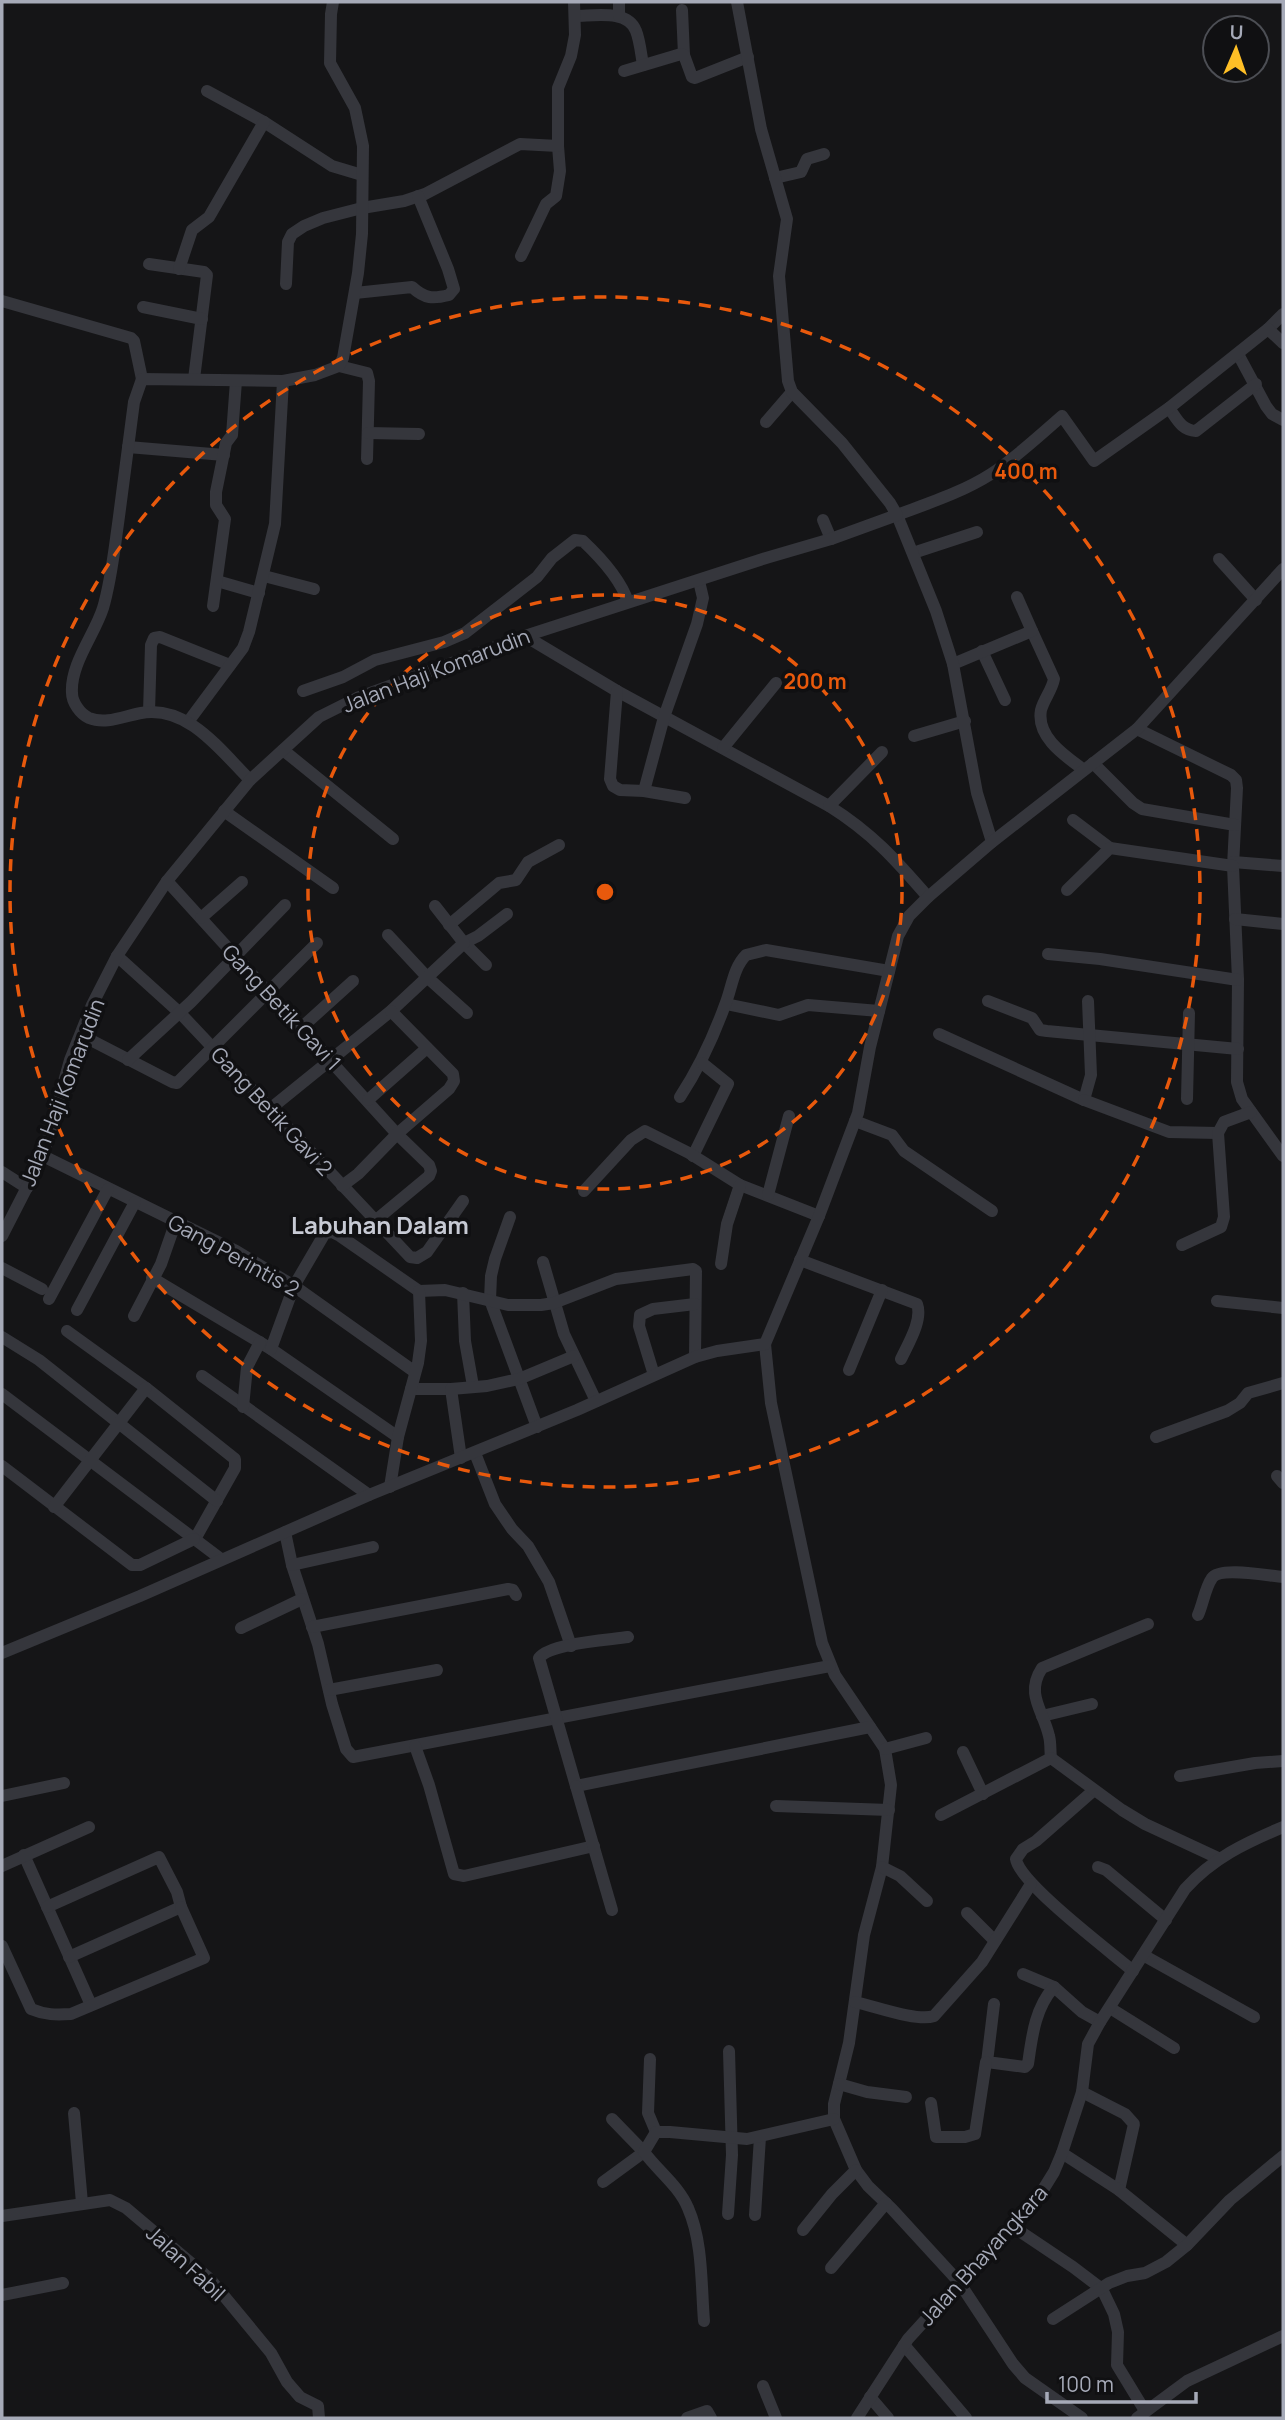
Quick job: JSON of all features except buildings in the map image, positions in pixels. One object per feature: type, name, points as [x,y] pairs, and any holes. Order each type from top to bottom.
[{"type":"street","points":[[334,2],[329,56],[332,70],[349,93],[355,108],[363,146],[362,234],[346,346],[339,366]]},
{"type":"street","points":[[521,256],[546,204],[556,196],[559,171],[558,89],[571,56],[575,35],[574,2]]},
{"type":"street","points":[[619,2],[619,16]]},
{"type":"street","points":[[737,2],[761,129],[787,219],[779,276],[788,381],[792,392],[842,443],[894,509],[914,552],[953,664],[977,793],[992,842]]},
{"type":"street","points":[[682,10],[684,55],[694,78],[748,57]]},
{"type":"street","points":[[575,16],[619,16],[628,20],[636,30],[643,65]]},
{"type":"street","points":[[624,71],[684,55]]},
{"type":"street","points":[[207,91],[264,122],[332,166],[362,175]]},
{"type":"street","points":[[179,269],[192,230],[209,218],[264,122]]},
{"type":"street","points":[[286,284],[288,242],[292,234],[323,218],[418,197],[520,144],[558,146]]},
{"type":"street","points":[[775,177],[802,172],[807,159],[824,153]]},
{"type":"street","points":[[355,293],[412,287],[422,296],[433,299],[449,295],[454,289],[418,197]]},
{"type":"street","points":[[149,264],[204,272],[207,275],[194,379]]},
{"type":"street","points":[[2,301],[131,338],[134,341],[142,379],[134,402],[113,561],[102,610],[84,647],[71,690],[77,707],[84,716],[106,721],[162,712],[188,722],[250,780]]},
{"type":"street","points":[[142,307],[202,319]]},
{"type":"street","points":[[1256,384],[1196,431],[1186,430],[1180,425],[1170,408],[1268,330],[1283,314]]},
{"type":"street","points":[[1268,330],[1283,343]]},
{"type":"street","points":[[1238,354],[1272,414],[1283,419]]},
{"type":"street","points":[[142,379],[283,381],[315,375],[339,366],[367,373],[367,459]]},
{"type":"street","points":[[213,606],[225,519],[215,503],[226,443],[232,437],[236,381]]},
{"type":"street","points":[[188,722],[246,640],[264,576],[275,524],[283,381]]},
{"type":"street","points":[[766,422],[792,392]]},
{"type":"street","name":"Jalan Haji Komarudin","points":[[2,1236],[7,1212],[27,1188],[43,1156],[61,1085],[92,1005],[117,956],[167,881],[250,780],[319,717],[331,710],[626,597],[699,581],[766,558],[827,530],[944,497],[990,475],[1021,453],[1062,416],[1094,461],[1170,408]]},
{"type":"street","points":[[368,433],[419,434]]},
{"type":"street","points":[[128,447],[224,455]]},
{"type":"street","points":[[914,552],[977,532]]},
{"type":"street","points":[[303,691],[343,677],[375,660],[444,642],[466,633],[537,577],[552,558],[575,540],[586,542],[626,597]]},
{"type":"street","points":[[1219,559],[1256,600]]},
{"type":"street","points":[[1082,2418],[1025,2378],[1013,2364],[959,2282],[856,2171],[834,2119],[834,2104],[849,2043],[864,1936],[882,1867],[891,1784],[885,1749],[830,1666],[822,1643],[771,1403],[765,1344],[819,1216],[855,1121],[898,936],[909,916],[992,842],[1137,729],[1283,569]]},
{"type":"street","points":[[264,576],[314,589]]},
{"type":"street","points":[[217,581],[259,593]]},
{"type":"street","points":[[644,791],[663,717],[697,624],[703,598],[699,581]]},
{"type":"street","points":[[1017,597],[1054,679],[1041,709],[1044,734],[1066,756],[1089,767],[1142,809],[1235,825]]},
{"type":"street","points":[[953,664],[1032,631]]},
{"type":"street","points":[[525,636],[663,717],[830,806],[860,825],[928,897]]},
{"type":"street","points":[[149,712],[150,645],[154,638],[160,637],[230,665]]},
{"type":"street","points":[[982,651],[1005,700]]},
{"type":"street","points":[[723,748],[776,683]]},
{"type":"street","points":[[617,691],[610,779],[613,786],[620,790],[685,798]]},
{"type":"street","points":[[914,736],[965,721]]},
{"type":"street","points":[[1137,729],[1231,775],[1236,780],[1233,864],[1238,980],[1237,1082],[1242,1098],[1283,1156]]},
{"type":"street","points":[[283,750],[393,839]]},
{"type":"street","points":[[830,806],[882,752]]},
{"type":"street","points":[[224,811],[333,888]]},
{"type":"street","points":[[1073,820],[1110,848],[1233,864],[1283,866]]},
{"type":"street","points":[[449,925],[499,883],[516,880],[528,862],[559,845]]},
{"type":"street","points":[[1067,890],[1110,848]]},
{"type":"street","name":"Gang Betik Gavi 1","points":[[167,881],[429,1166],[430,1174],[376,1220]]},
{"type":"street","points":[[201,918],[242,882]]},
{"type":"street","points":[[128,1060],[180,1013],[285,905]]},
{"type":"street","points":[[435,906],[464,943],[486,965]]},
{"type":"street","points":[[270,1109],[391,1011],[464,943],[507,914]]},
{"type":"street","points":[[1235,919],[1283,924]]},
{"type":"street","points":[[388,935],[428,978],[467,1013]]},
{"type":"street","points":[[81,1035],[175,1083],[179,1082],[317,943]]},
{"type":"street","points":[[680,1097],[702,1063],[737,969],[746,955],[753,952],[781,952],[889,971]]},
{"type":"street","points":[[1048,954],[1238,980]]},
{"type":"street","name":"Gang Betik Gavi 2","points":[[117,956],[180,1013],[410,1257],[416,1258],[427,1252],[463,1201]]},
{"type":"street","points":[[301,1028],[353,981]]},
{"type":"street","points":[[988,1001],[1032,1018],[1040,1030],[1238,1049]]},
{"type":"street","points":[[1084,1100],[1091,1075],[1088,1001]]},
{"type":"street","points":[[726,1004],[779,1015],[808,1005],[879,1011]]},
{"type":"street","points":[[342,1186],[449,1089],[454,1081],[453,1074],[391,1011]]},
{"type":"street","points":[[1186,1099],[1189,1013]]},
{"type":"street","points":[[939,1034],[1066,1093],[1169,1132],[1218,1133]]},
{"type":"street","points":[[368,1100],[427,1048]]},
{"type":"street","points":[[693,1156],[728,1084],[702,1063]]},
{"type":"street","points":[[1182,1245],[1221,1227],[1224,1217],[1218,1133],[1224,1122],[1251,1112]]},
{"type":"street","points":[[768,1195],[789,1116]]},
{"type":"street","points":[[855,1121],[892,1135],[904,1151],[992,1211]]},
{"type":"street","points":[[584,1191],[641,1132],[650,1133],[693,1156],[740,1185],[819,1216]]},
{"type":"street","name":"Gang Perintis 2","points":[[43,1156],[236,1251],[294,1286],[415,1372]]},
{"type":"street","points":[[2,1172],[27,1188]]},
{"type":"street","points":[[721,1264],[727,1224],[740,1185]]},
{"type":"street","points":[[2,1268],[46,1294],[108,1189]]},
{"type":"street","points":[[77,1310],[135,1202]]},
{"type":"street","points":[[510,1217],[495,1259],[490,1300],[537,1427]]},
{"type":"street","points":[[134,1316],[161,1264],[176,1221]]},
{"type":"street","points":[[243,1406],[247,1367],[265,1345],[294,1286],[325,1233],[332,1232],[419,1291],[436,1289],[463,1293],[508,1305],[554,1303],[616,1279],[693,1269],[696,1271],[695,1357]]},
{"type":"street","points":[[800,1261],[913,1302],[919,1308],[914,1329],[901,1359]]},
{"type":"street","points":[[543,1262],[564,1334],[596,1401]]},
{"type":"street","points":[[152,1278],[265,1345],[398,1437]]},
{"type":"street","points":[[849,1370],[882,1290]]},
{"type":"street","points":[[390,1487],[398,1437],[421,1341],[419,1291]]},
{"type":"street","points":[[463,1293],[465,1341],[473,1386]]},
{"type":"street","points":[[1217,1301],[1283,1308]]},
{"type":"street","points":[[654,1376],[639,1326],[640,1315],[653,1309],[695,1304]]},
{"type":"street","points":[[2,1466],[132,1565],[139,1565],[195,1539],[235,1468],[235,1459],[146,1388],[67,1331]]},
{"type":"street","points":[[2,1337],[39,1360],[217,1501]]},
{"type":"street","points":[[2,1653],[369,1495],[537,1427],[695,1357],[765,1344]]},
{"type":"street","points":[[411,1389],[451,1390],[487,1386],[519,1379],[574,1356]]},
{"type":"street","points":[[202,1376],[369,1495]]},
{"type":"street","points":[[1156,1437],[1227,1411],[1240,1403],[1248,1393],[1283,1383]]},
{"type":"street","points":[[54,1507],[146,1388]]},
{"type":"street","points":[[451,1390],[461,1458]]},
{"type":"street","points":[[2,1394],[222,1559]]},
{"type":"street","points":[[475,1453],[495,1504],[528,1546],[548,1582],[571,1646]]},
{"type":"street","points":[[285,1532],[292,1565],[346,1749],[354,1757],[830,1666]]},
{"type":"street","points":[[292,1565],[373,1547]]},
{"type":"street","points":[[1198,1615],[1211,1580],[1216,1575],[1229,1572],[1283,1577]]},
{"type":"street","points":[[312,1627],[508,1589],[513,1590],[516,1595]]},
{"type":"street","points":[[241,1628],[302,1599]]},
{"type":"street","points":[[1148,1624],[1042,1668],[1035,1679],[1033,1689],[1049,1736],[1051,1758],[1093,1791],[1145,1824],[1218,1858]]},
{"type":"street","points":[[612,1910],[539,1658],[544,1653],[571,1646],[628,1637]]},
{"type":"street","points":[[329,1690],[437,1670]]},
{"type":"street","points":[[1042,1716],[1092,1704]]},
{"type":"street","points":[[576,1786],[870,1727]]},
{"type":"street","points":[[885,1749],[926,1738]]},
{"type":"street","points":[[415,1746],[454,1874],[464,1876],[594,1846]]},
{"type":"street","points":[[963,1752],[983,1794]]},
{"type":"street","points":[[941,1815],[1051,1758]]},
{"type":"street","points":[[1180,1776],[1283,1761]]},
{"type":"street","points":[[2,1796],[64,1783]]},
{"type":"street","points":[[1093,1791],[1018,1855],[1017,1866],[1031,1884],[1133,1970]]},
{"type":"street","points":[[776,1806],[889,1810]]},
{"type":"street","points":[[2,1866],[89,1827]]},
{"type":"street","name":"Jalan Bhayangkara","points":[[857,2418],[904,2345],[1041,2193],[1062,2153],[1082,2092],[1088,2044],[1185,1889],[1218,1858],[1283,1827]]},
{"type":"street","points":[[23,1855],[91,2005]]},
{"type":"street","points":[[2,1946],[31,2008],[41,2013],[71,2014],[204,1958],[177,1892],[159,1857],[47,1907]]},
{"type":"street","points":[[882,1867],[900,1877],[927,1901]]},
{"type":"street","points":[[1098,1867],[1106,1870],[1166,1920]]},
{"type":"street","points":[[855,2002],[911,2015],[929,2018],[934,2016],[982,1962],[1031,1884]]},
{"type":"street","points":[[69,1957],[181,1907]]},
{"type":"street","points":[[967,1913],[995,1941]]},
{"type":"street","points":[[1143,1955],[1254,2017]]},
{"type":"street","points":[[1023,1973],[1054,1987],[1082,2012],[1100,2022]]},
{"type":"street","points":[[986,2062],[1027,2066],[1038,2013],[1045,1997],[1054,1987]]},
{"type":"street","points":[[931,2103],[936,2137],[973,2136],[976,2132],[994,2004]]},
{"type":"street","points":[[1110,2008],[1174,2048]]},
{"type":"street","points":[[728,2214],[732,2176],[729,2051]]},
{"type":"street","points":[[650,2059],[648,2113],[656,2133]]},
{"type":"street","points":[[839,2084],[867,2092],[906,2098]]},
{"type":"street","points":[[1082,2092],[1125,2114],[1134,2124],[1119,2190]]},
{"type":"street","points":[[74,2113],[82,2203]]},
{"type":"street","points":[[612,2119],[668,2179],[688,2208],[699,2253],[704,2321]]},
{"type":"street","points":[[656,2133],[747,2139],[834,2119]]},
{"type":"street","points":[[603,2182],[644,2152],[656,2133]]},
{"type":"street","points":[[755,2215],[760,2137]]},
{"type":"street","points":[[1062,2153],[1119,2190],[1187,2245]]},
{"type":"street","points":[[1053,2319],[1119,2278],[1150,2271],[1166,2262],[1187,2245],[1230,2200],[1283,2156]]},
{"type":"street","points":[[803,2230],[832,2194],[856,2171]]},
{"type":"street","name":"Jalan Fabil","points":[[2,2216],[110,2200],[126,2208],[210,2279],[271,2353],[287,2382],[300,2397],[318,2406],[319,2418]]},
{"type":"street","points":[[831,2269],[886,2203]]},
{"type":"street","points":[[1012,2226],[1102,2289],[1114,2314],[1118,2332],[1117,2365],[1141,2414],[1187,2381],[1283,2336]]},
{"type":"street","points":[[2,2295],[63,2283]]},
{"type":"street","points":[[904,2345],[965,2418]]},
{"type":"street","points":[[763,2386],[776,2418]]},
{"type":"street","points":[[870,2398],[888,2418]]},
{"type":"street","points":[[687,2418],[707,2411],[711,2418]]},
{"type":"district","name":"Labuhan Dalam","points":[[380,1224]]}]
